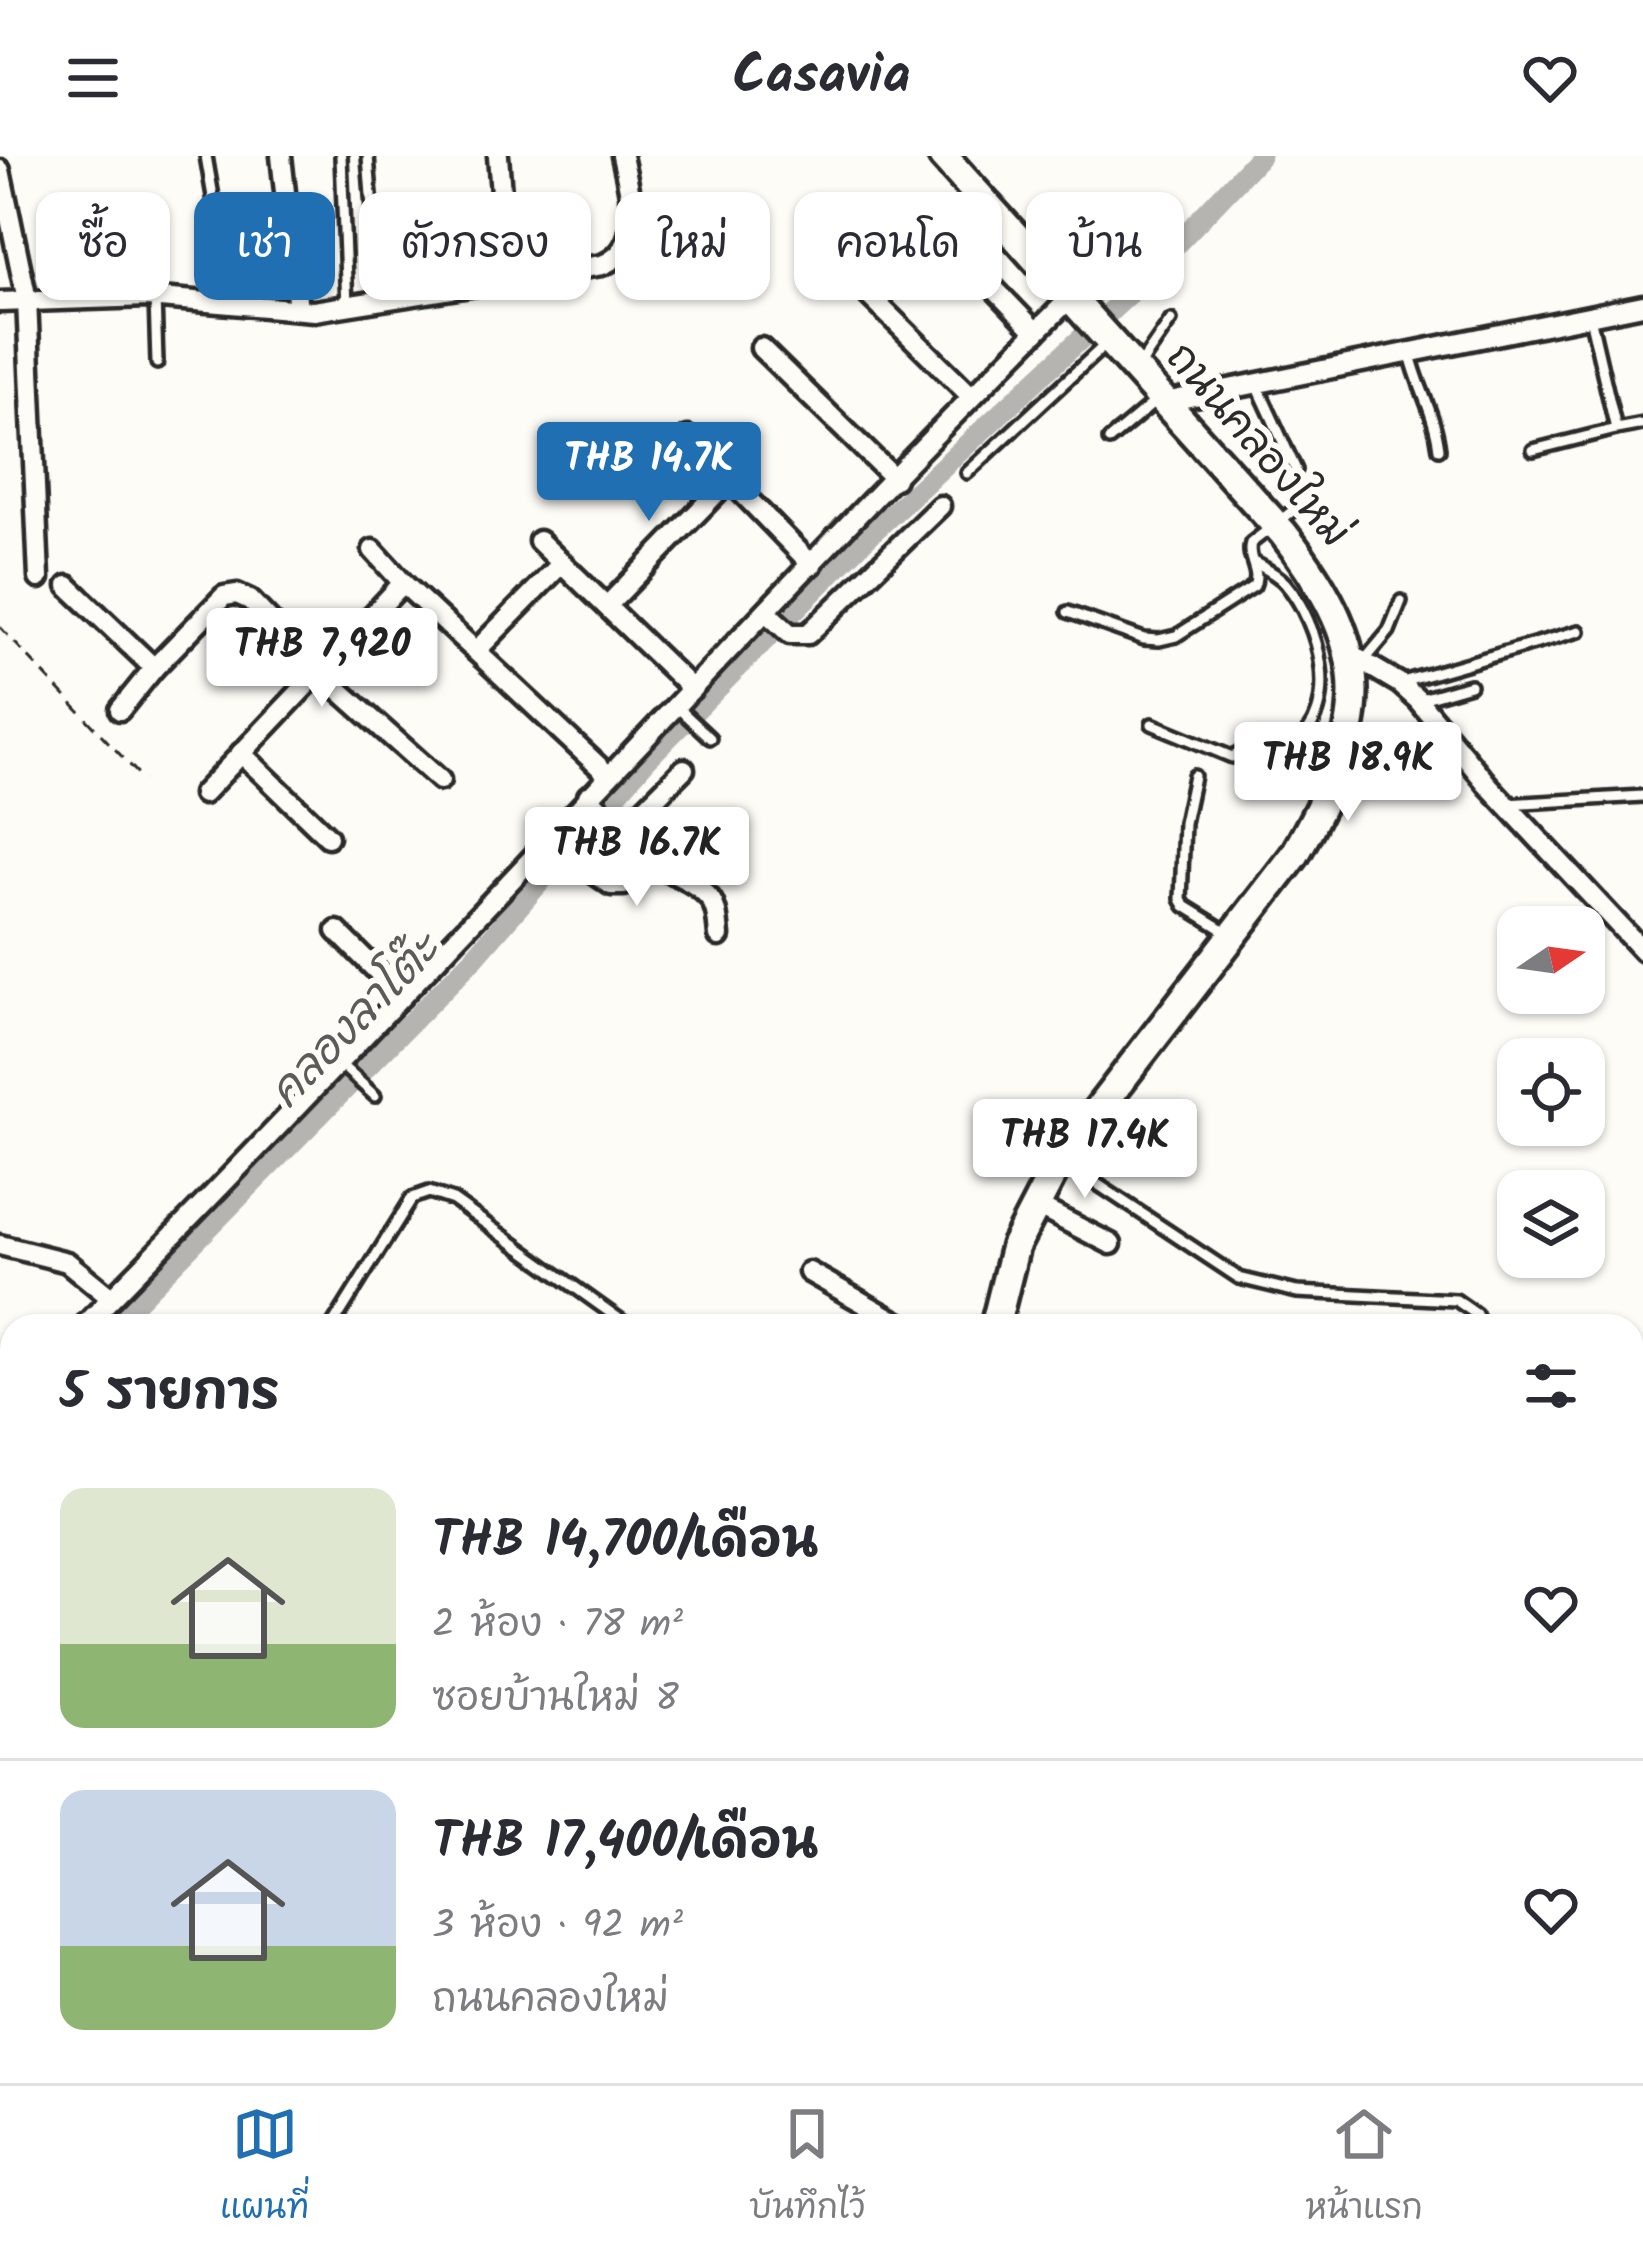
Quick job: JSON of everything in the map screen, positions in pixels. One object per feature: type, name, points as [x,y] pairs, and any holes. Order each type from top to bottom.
[{"type":"street","points":[[281,156],[298,309]]},
{"type":"street","points":[[498,156],[501,192]]},
{"type":"street","points":[[591,267],[622,254],[630,236],[622,156]]},
{"type":"street","name":"ถนนคลองใหม่","points":[[943,156],[976,192]]},
{"type":"street","points":[[0,170],[27,300],[39,578]]},
{"type":"street","name":"ถนนคลองใหม่","points":[[998,1314],[1015,1246],[1060,1159],[1294,856],[1336,778],[1349,737],[1355,657],[1319,578],[1277,526],[1002,221]]},
{"type":"street","points":[[1002,296],[1036,332]]},
{"type":"street","points":[[170,298],[298,309],[394,300]]},
{"type":"street","points":[[0,302],[36,300]]},
{"type":"street","points":[[874,300],[971,396]]},
{"type":"street","points":[[96,1314],[344,1067],[402,996],[559,850],[598,806],[609,776],[681,710],[692,688],[778,623],[812,565],[971,396],[1036,332],[1076,303]]},
{"type":"street","points":[[1163,399],[1410,354],[1643,304]]},
{"type":"street","points":[[761,348],[895,479]]},
{"type":"street","points":[[688,437],[812,565]]},
{"type":"street","points":[[607,606],[730,480]]},
{"type":"street","points":[[778,623],[808,634],[940,506]]},
{"type":"street","points":[[539,541],[692,688]]},
{"type":"street","points":[[374,550],[403,583],[609,776]]},
{"type":"street","points":[[476,651],[562,563]]},
{"type":"street","points":[[203,794],[403,583]]},
{"type":"street","points":[[68,586],[154,668]]},
{"type":"street","points":[[120,710],[224,596],[237,593],[250,600],[319,671],[440,780]]},
{"type":"street","points":[[1355,657],[1400,683],[1418,700],[1506,804],[1635,935],[1643,951]]},
{"type":"street","points":[[241,753],[328,837]]},
{"type":"street","points":[[598,806],[620,823],[631,821],[684,769]]},
{"type":"street","points":[[559,850],[610,885],[624,885],[648,866],[670,872],[709,896],[719,936]]},
{"type":"street","points":[[337,932],[402,996]]},
{"type":"street","points":[[1035,1205],[1111,1244]]},
{"type":"street","points":[[0,1246],[67,1262],[111,1298]]},
{"type":"street","points":[[809,1272],[883,1314]]},
{"type":"lane","points":[[206,156],[231,301]]},
{"type":"lane","points":[[341,156],[347,308]]},
{"type":"lane","points":[[368,156],[379,303]]},
{"type":"lane","points":[[155,300],[157,363]]},
{"type":"lane","points":[[1590,317],[1616,430]]},
{"type":"lane","points":[[1136,370],[1171,320]]},
{"type":"lane","points":[[967,473],[1107,337]]},
{"type":"lane","points":[[1410,354],[1418,385],[1434,413],[1439,449]]},
{"type":"lane","points":[[1256,383],[1296,470]]},
{"type":"lane","points":[[1108,440],[1163,399]]},
{"type":"lane","points":[[1533,450],[1643,424]]},
{"type":"lane","points":[[1068,612],[1144,639],[1176,636],[1254,586],[1252,543],[1308,499]]},
{"type":"lane","points":[[1152,724],[1232,757],[1259,743],[1293,746],[1308,734],[1319,715],[1322,685],[1312,633],[1284,582],[1253,562]]},
{"type":"lane","points":[[1355,657],[1389,631],[1401,601]]},
{"type":"lane","points":[[1400,683],[1579,631]]},
{"type":"lane","points":[[1418,700],[1470,686]]},
{"type":"lane","points":[[681,710],[710,738]]},
{"type":"lane","points":[[1194,776],[1184,823],[1181,899],[1232,935]]},
{"type":"lane","points":[[1506,804],[1643,796]]},
{"type":"lane","points":[[344,1067],[375,1096]]},
{"type":"lane","points":[[1060,1159],[1239,1278],[1297,1292],[1456,1300],[1476,1314]]},
{"type":"lane","points":[[340,1314],[412,1198],[428,1192],[453,1200],[612,1314]]},
{"type":"path","points":[[0,627],[143,780]]},
{"type":"waterway","name":"คลองลาโต๊ะ","points":[[124,1314],[473,959],[646,760],[863,541],[1129,294],[1260,156]]}]
